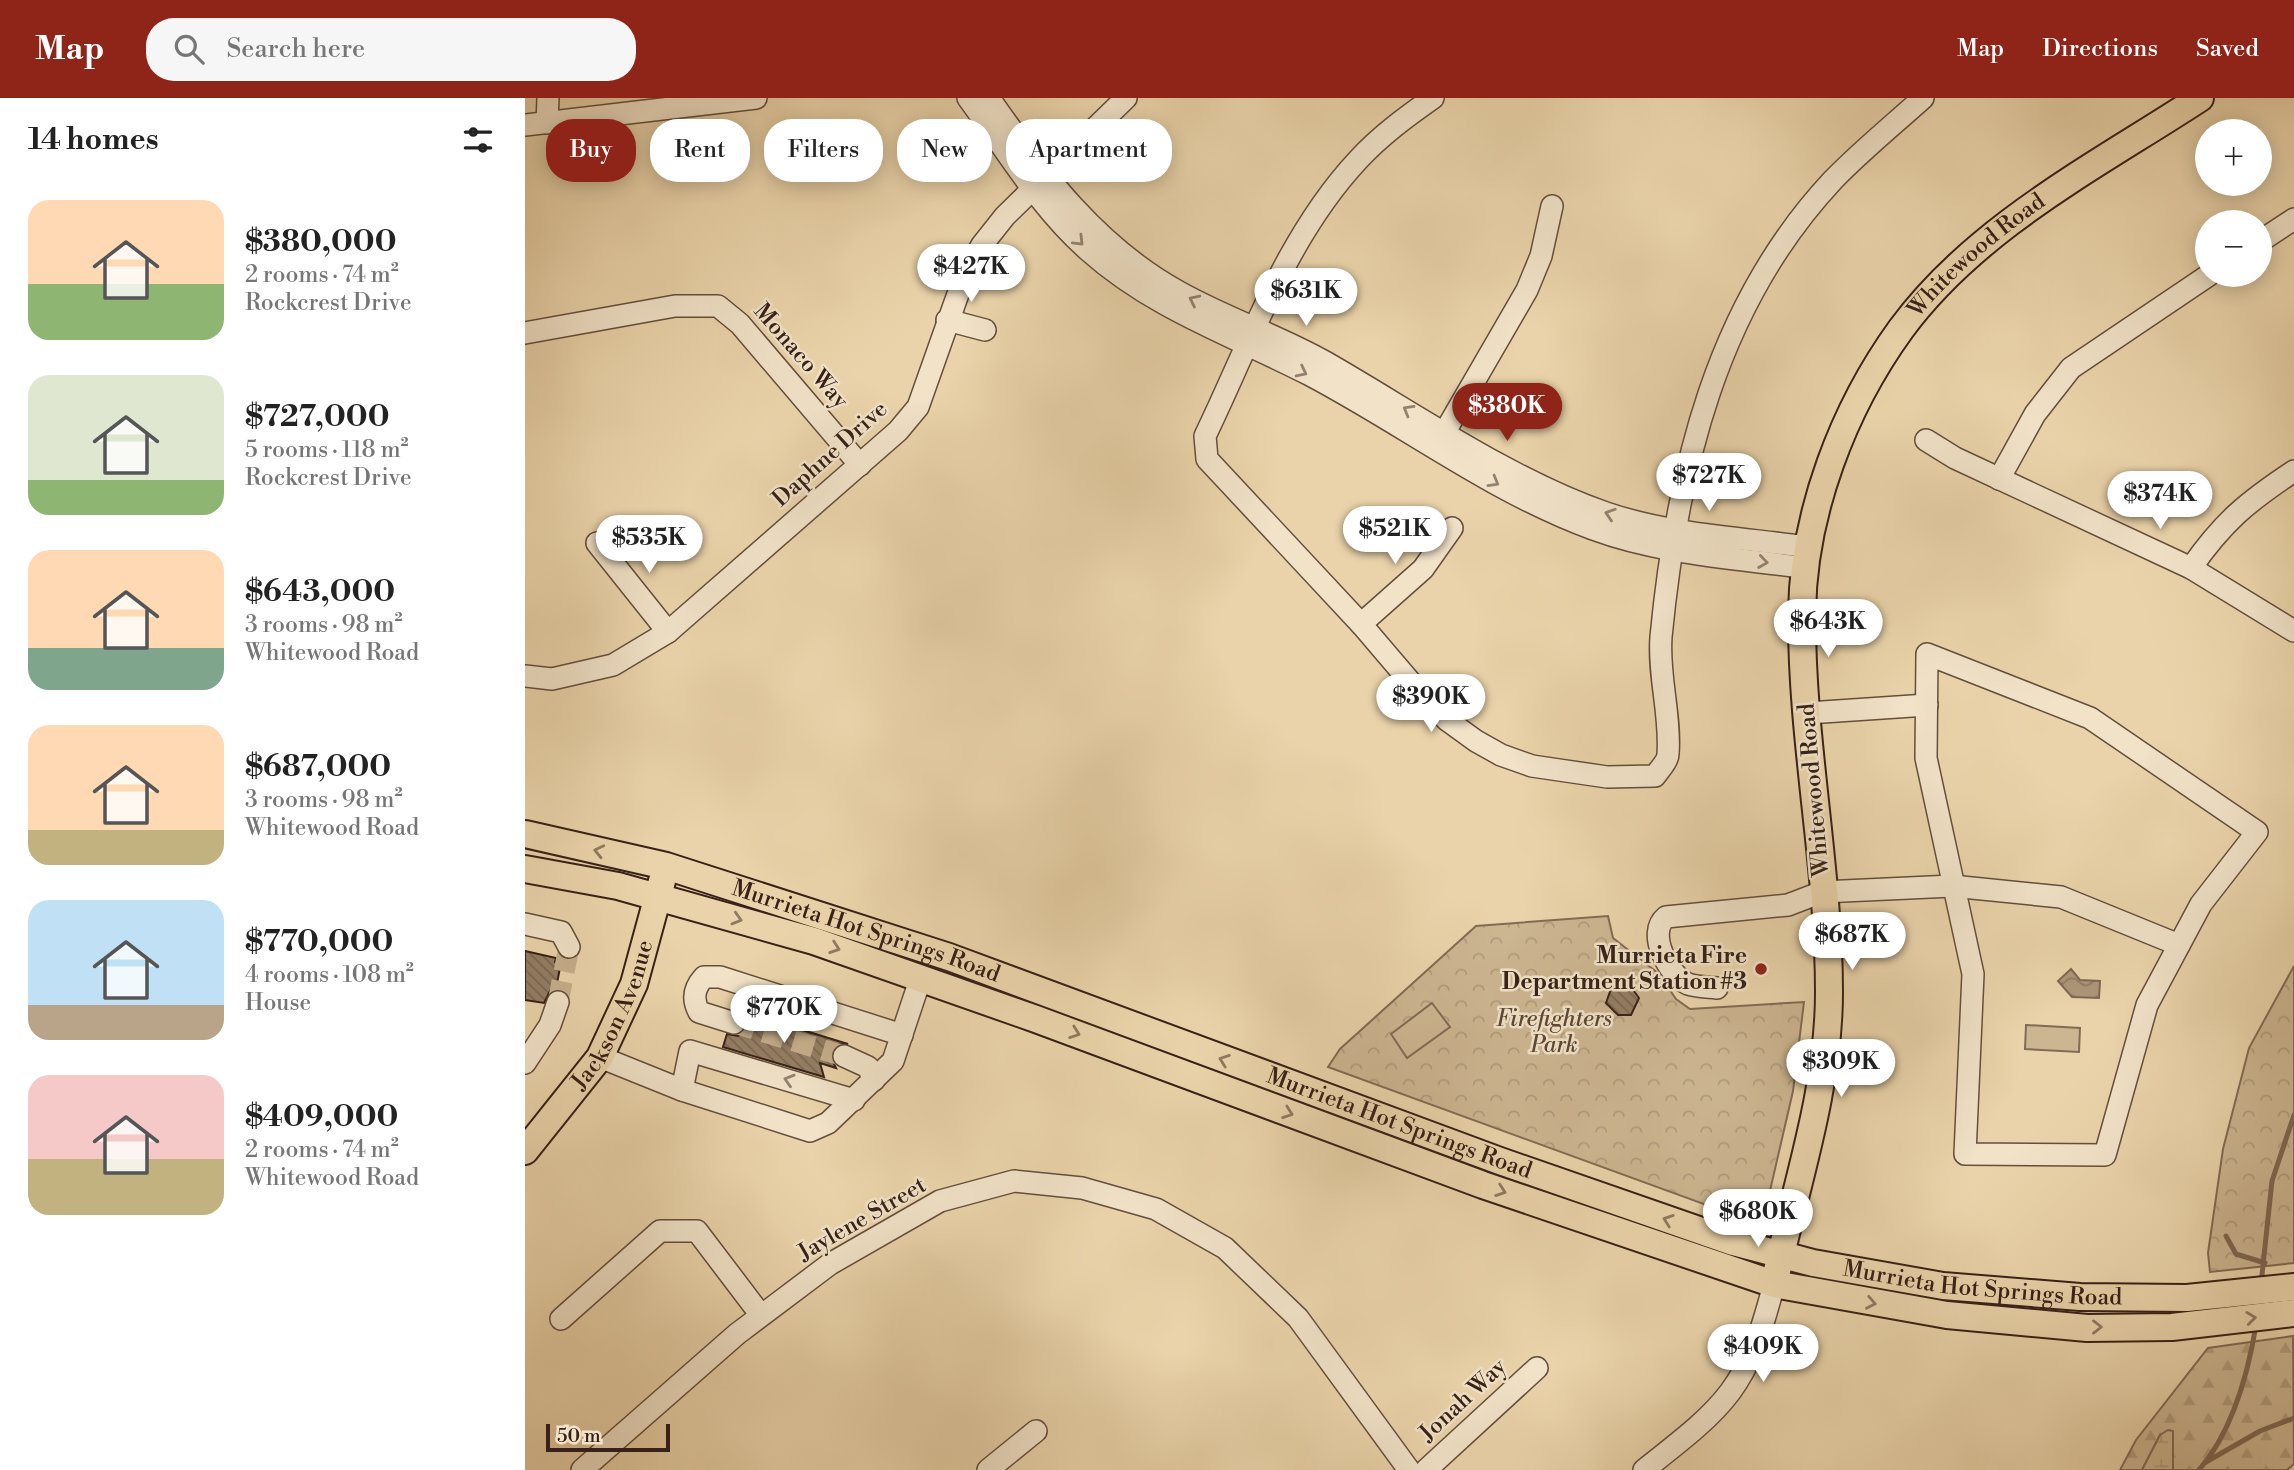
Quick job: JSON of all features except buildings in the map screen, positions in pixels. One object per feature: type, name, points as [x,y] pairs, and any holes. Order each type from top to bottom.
[{"type":"main road","name":"Whitewood Road","points":[[1775,1284],[1826,1054],[1829,992],[1827,920],[1822,892],[1802,611],[1815,513],[1847,425],[1871,376],[1896,338],[1932,293],[1988,240],[2022,214],[2200,98]]},
{"type":"main road","name":"Murrieta Hot Springs Road","points":[[525,834],[666,866],[949,957],[1500,1161],[1733,1242],[1781,1255],[1881,1277],[2014,1293],[2136,1298],[2222,1296],[2294,1287]]},
{"type":"main road","name":"Jackson Avenue","points":[[526,1147],[567,1101],[600,1057],[634,984],[666,866]]},
{"type":"main road","name":"Murrieta Hot Springs Road","points":[[525,869],[658,896],[814,941],[921,977],[1483,1185],[1775,1284],[1879,1305],[2009,1323],[2087,1328],[2172,1327],[2291,1314]]},
{"type":"main road","points":[[921,977],[931,969],[953,971],[1064,1010],[1073,1012],[1083,1008]]},
{"type":"street","points":[[547,119],[548,98]]},
{"type":"street","points":[[580,119],[756,98]]},
{"type":"street","points":[[968,98],[1040,184]]},
{"type":"street","points":[[989,98],[1065,228],[1115,273],[1160,303],[1325,362],[1440,440],[1576,502],[1675,539],[1808,558]]},
{"type":"street","name":"Daphne Drive","points":[[525,676],[552,679],[613,665],[668,632],[898,432],[918,407],[947,320],[964,277],[982,245],[1005,216],[1126,98]]},
{"type":"street","points":[[1433,98],[1389,129],[1358,160],[1323,204],[1294,249],[1205,436],[1207,459],[1447,720],[1501,755],[1532,766],[1607,777],[1655,776],[1668,756],[1660,671],[1661,639],[1689,458],[1705,398],[1724,347],[1759,281],[1782,245],[1833,180],[1923,98]]},
{"type":"street","points":[[525,125],[546,123]]},
{"type":"street","points":[[1440,440],[1527,289],[1541,256],[1552,206]]},
{"type":"street","points":[[2272,233],[2294,219]]},
{"type":"street","points":[[1999,479],[2035,414],[2071,368],[2195,284]]},
{"type":"street","name":"Monaco Way","points":[[525,333],[675,306],[718,306],[740,324],[860,465]]},
{"type":"street","points":[[947,320],[985,330]]},
{"type":"street","points":[[1926,440],[1999,479],[2191,568],[2294,631]]},
{"type":"street","points":[[2191,568],[2216,532],[2243,505],[2294,471]]},
{"type":"street","points":[[1361,624],[1423,569],[1452,528]]},
{"type":"street","points":[[597,543],[668,632]]},
{"type":"street","points":[[1927,654],[2090,718],[2257,832],[2201,904],[2147,1005],[2105,1156],[1965,1154],[1973,974],[1926,758],[1927,705],[1927,654]]},
{"type":"street","points":[[1808,713],[1927,705]]},
{"type":"street","points":[[1717,988],[1688,984],[1671,969],[1661,949],[1657,930],[1666,917],[1788,905],[1822,892],[1952,886],[2061,897],[2179,945]]},
{"type":"street","points":[[525,924],[561,932],[569,947]]},
{"type":"street","points":[[734,1023],[699,1012],[694,1002],[695,993],[704,977],[720,977],[902,1035]]},
{"type":"street","points":[[600,1057],[682,1090],[810,1131],[828,1123],[893,1061],[921,977]]},
{"type":"street","points":[[525,1063],[550,1025],[558,1002]]},
{"type":"street","points":[[682,1090],[690,1051],[854,1100]]},
{"type":"street","points":[[844,1056],[867,1068],[874,1080]]},
{"type":"street","name":"Jaylene Street","points":[[593,1467],[760,1314],[830,1264],[940,1201],[1014,1181],[1083,1188],[1156,1209],[1225,1248],[1298,1318],[1409,1470]]},
{"type":"street","points":[[561,1319],[660,1231],[697,1231],[760,1314]]},
{"type":"street","name":"Whitewood Road","points":[[1644,1470],[1704,1423],[1739,1383],[1758,1343],[1775,1284]]},
{"type":"street","name":"Jonah Way","points":[[1426,1470],[1537,1368]]},
{"type":"street","points":[[988,1470],[1036,1431]]},
{"type":"green space","name":"Firefighters Park","points":[[1608,916],[1613,938],[1659,974],[1676,999],[1690,1009],[1804,1002],[1793,1091],[1766,1208],[1742,1218],[1328,1067],[1340,1049],[1476,926]]},
{"type":"green space","points":[[2294,966],[2294,1263],[2210,1272],[2208,1253],[2223,1149],[2249,1048]]},
{"type":"green space","points":[[1432,1003],[1450,1027],[1407,1058],[1391,1034]]},
{"type":"green space","points":[[2026,1025],[2080,1028],[2079,1052],[2025,1049]]},
{"type":"green space","points":[[2293,1336],[2294,1464],[2287,1470],[2173,1470],[2160,1435],[2142,1470],[2120,1470],[2136,1440],[2208,1348]]},
{"type":"green space","points":[[2168,1430],[2173,1431],[2173,1470],[2142,1470],[2160,1435]]},
{"type":"water","points":[[2071,969],[2080,980],[2100,981],[2099,998],[2072,997],[2058,981]]},
{"type":"waterway","points":[[2261,1284],[2272,1181],[2294,1115]]},
{"type":"waterway","points":[[2226,1236],[2236,1254],[2265,1263]]},
{"type":"waterway","points":[[2199,1470],[2221,1438],[2237,1402],[2256,1325]]},
{"type":"waterway","points":[[2206,1462],[2260,1431],[2294,1418]]},
{"type":"tunnel","points":[[558,1002],[569,947]]},
{"type":"tunnel","points":[[734,1023],[844,1056]]},
{"type":"place","name":"Murrieta Fire Department Station #3","points":[[1761,969]]}]
